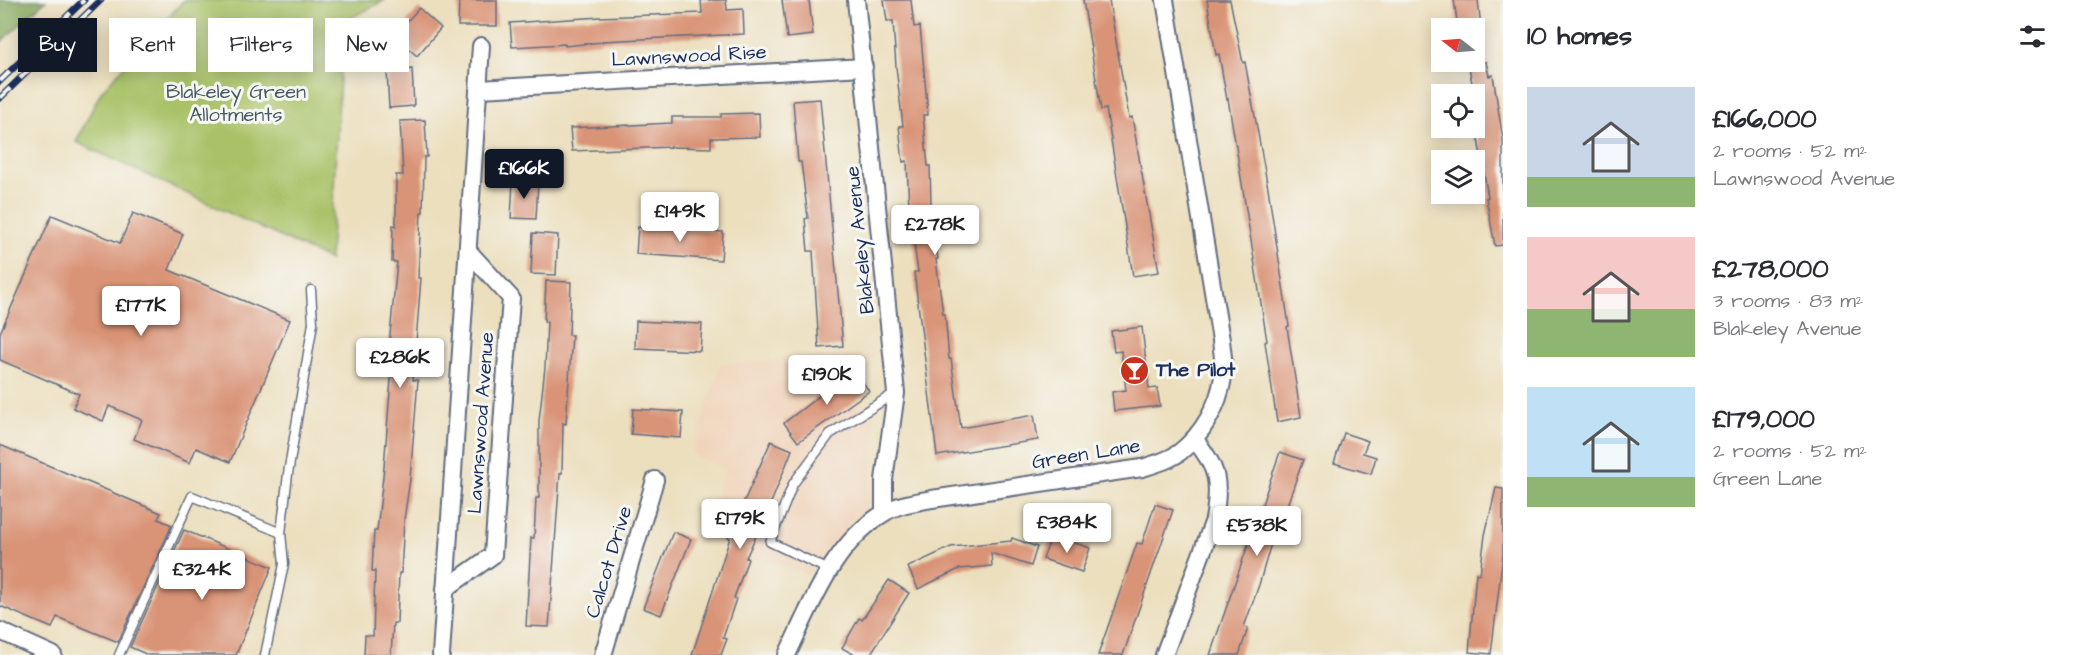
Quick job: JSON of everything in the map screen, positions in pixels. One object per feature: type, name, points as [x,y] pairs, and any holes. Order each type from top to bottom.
[{"type":"street","name":"Blakeley Avenue","points":[[856,0],[896,393],[884,480],[884,512]]},
{"type":"street","name":"Green Lane","points":[[786,655],[829,570],[848,545],[884,512],[932,499],[1142,468],[1179,453],[1206,423],[1216,402],[1223,376],[1221,340],[1165,0]]},
{"type":"street","name":"Lawnswood Avenue","points":[[441,655],[480,89],[481,46]]},
{"type":"street","name":"Lawnswood Rise","points":[[480,89],[864,67]]},
{"type":"street","name":"Lawnswood Avenue","points":[[445,589],[493,555],[511,298],[469,252]]},
{"type":"street","points":[[1164,655],[1214,520],[1218,497],[1218,482],[1212,465],[1194,439]]},
{"type":"street","name":"Calcot Drive","points":[[603,655],[655,480]]},
{"type":"street","points":[[0,631],[53,655]]},
{"type":"lane","points":[[266,655],[284,564],[281,533],[288,474],[313,323],[311,290]]},
{"type":"lane","points":[[829,570],[770,542],[793,484],[830,434],[896,393]]},
{"type":"lane","points":[[119,655],[192,496],[281,533]]},
{"type":"shaded area","points":[[873,354],[853,404],[874,419],[875,439],[867,508],[812,577],[698,535],[725,470],[691,454],[721,364]]},
{"type":"green space","points":[[0,0],[46,0],[27,18],[18,18],[18,26],[0,43]]},
{"type":"green space","name":"Blakeley Green Allotments","points":[[184,0],[385,0],[351,18],[325,18],[325,72],[340,72],[330,260],[76,142],[101,92],[119,72],[196,72],[196,18],[168,18]]},
{"type":"building","points":[[459,0],[497,0],[497,26],[458,26]]},
{"type":"building","points":[[701,0],[726,0],[727,10],[743,9],[744,34],[602,41],[565,46],[565,44],[512,47],[510,23],[702,13]]},
{"type":"building","points":[[782,0],[809,0],[813,35],[787,38]]},
{"type":"building","points":[[884,0],[911,0],[914,27],[920,26],[928,115],[923,115],[928,166],[930,166],[931,207],[938,259],[936,259],[961,428],[1034,415],[1038,440],[937,456],[914,272],[918,272],[909,209],[907,161],[903,162],[899,126],[903,126],[893,21],[887,21]]},
{"type":"building","points":[[1083,0],[1109,0],[1159,272],[1133,276],[1106,109],[1101,110]]},
{"type":"building","points":[[1207,0],[1230,0],[1243,63],[1245,62],[1268,188],[1301,417],[1277,422],[1265,342],[1267,341],[1238,159]]},
{"type":"building","points":[[1454,0],[1478,0],[1480,18],[1457,18]]},
{"type":"building","points":[[419,8],[441,28],[417,56],[409,49],[409,19]]},
{"type":"building","points":[[1486,62],[1489,76],[1493,75],[1503,140],[1503,245],[1495,246],[1486,198],[1488,197],[1485,180],[1485,150],[1480,150],[1478,138],[1485,138],[1485,84],[1472,84],[1470,72],[1485,72]]},
{"type":"building","points":[[409,69],[412,69],[414,106],[389,108],[387,72],[409,72]]},
{"type":"building","points":[[820,99],[843,346],[819,348],[813,251],[808,251],[805,219],[808,218],[801,162],[798,162],[793,101]]},
{"type":"building","points":[[759,113],[760,137],[711,138],[711,148],[671,147],[572,151],[570,128],[672,123],[672,117],[721,117],[721,114]]},
{"type":"building","points":[[425,120],[427,157],[424,157],[418,278],[421,278],[413,380],[418,380],[401,573],[399,573],[397,623],[393,623],[391,655],[364,655],[365,635],[373,636],[374,531],[377,531],[384,467],[392,366],[387,366],[397,262],[392,262],[393,225],[396,226],[396,175],[403,175],[400,121]]},
{"type":"building","points":[[513,181],[538,182],[536,219],[511,218]]},
{"type":"building","points":[[133,213],[183,234],[169,270],[290,320],[230,462],[196,448],[190,463],[134,439],[142,420],[109,406],[103,421],[73,408],[79,394],[0,360],[0,333],[52,215],[120,243]]},
{"type":"building","points":[[638,227],[723,232],[721,260],[636,254]]},
{"type":"building","points":[[533,233],[558,235],[556,275],[531,274]]},
{"type":"building","points":[[546,281],[571,282],[569,335],[572,335],[566,424],[563,423],[562,473],[560,473],[549,627],[526,626],[531,538],[534,538],[536,498],[539,498],[539,421],[545,367]]},
{"type":"building","points":[[636,321],[702,324],[700,351],[635,348]]},
{"type":"building","name":"The Pilot","points":[[1142,327],[1149,389],[1157,388],[1160,406],[1114,411],[1112,392],[1126,390],[1121,351],[1114,352],[1111,331]]},
{"type":"building","points":[[854,369],[869,391],[798,442],[784,423]]},
{"type":"building","points":[[633,409],[683,412],[681,438],[631,434]]},
{"type":"building","points":[[1344,433],[1368,441],[1363,453],[1376,457],[1371,474],[1334,463]]},
{"type":"building","points":[[771,441],[792,450],[746,558],[748,559],[723,638],[727,639],[721,655],[692,655],[730,538],[728,537]]},
{"type":"building","points":[[0,445],[161,513],[158,519],[172,525],[118,642],[57,617],[52,628],[0,606]]},
{"type":"building","points":[[1280,452],[1303,460],[1277,534],[1274,533],[1244,627],[1248,628],[1239,655],[1210,655]]},
{"type":"building","points":[[1496,488],[1503,489],[1503,554],[1491,654],[1469,652],[1476,573],[1480,574],[1485,535]]},
{"type":"building","points":[[1155,504],[1173,510],[1123,655],[1098,655],[1137,543],[1142,544]]},
{"type":"building","points":[[184,530],[272,567],[236,655],[148,655],[130,647]]},
{"type":"building","points":[[673,532],[691,539],[661,615],[643,608]]},
{"type":"building","points":[[1052,535],[1090,548],[1082,572],[1043,559]]},
{"type":"building","points":[[1012,538],[1037,547],[1031,566],[991,553],[992,566],[959,569],[918,589],[908,567],[951,547],[1011,541]]},
{"type":"building","points":[[889,580],[909,593],[870,655],[855,655],[842,648],[859,618],[862,620]]},
{"type":"railway","points":[[0,81],[84,0]]},
{"type":"railway","points":[[0,98],[101,0]]},
{"type":"place","name":"The Pilot","points":[[1135,370]]}]
